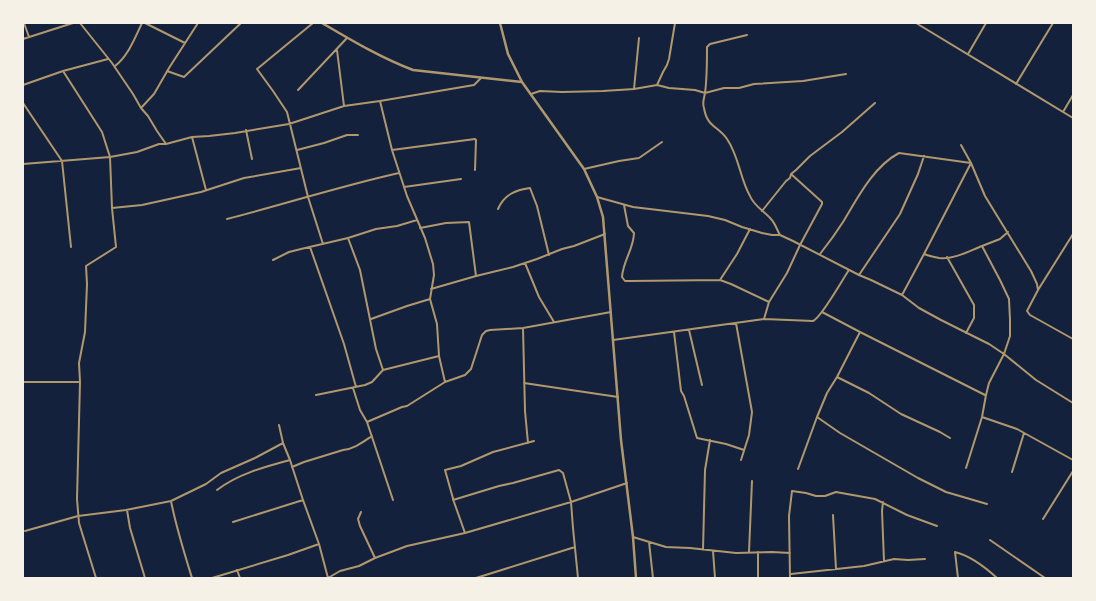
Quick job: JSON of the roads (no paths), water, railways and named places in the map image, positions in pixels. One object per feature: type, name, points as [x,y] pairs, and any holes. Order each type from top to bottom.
[{"type":"street","points":[[24,23],[29,37]]},
{"type":"street","points":[[23,39],[73,23]]},
{"type":"street","points":[[80,23],[115,66],[141,108],[166,144]]},
{"type":"street","points":[[115,66],[120,63],[132,44],[142,23]]},
{"type":"street","points":[[146,23],[186,43]]},
{"type":"street","points":[[141,108],[154,94],[198,23]]},
{"type":"street","points":[[167,71],[184,77],[241,23]]},
{"type":"street","points":[[313,23],[256,69],[273,91],[286,112],[308,197],[323,244]]},
{"type":"street","points":[[322,23],[397,64],[413,70],[522,82]]},
{"type":"street","points":[[500,23],[508,54],[522,82],[584,169],[598,197],[603,217],[621,440],[633,537],[636,578]]},
{"type":"street","points":[[657,86],[668,65],[675,23]]},
{"type":"street","points":[[916,23],[1073,118]]},
{"type":"street","points":[[968,54],[986,23]]},
{"type":"street","points":[[1016,84],[1053,23]]},
{"type":"street","points":[[747,35],[710,44],[707,47],[705,93],[703,102],[704,109],[707,119],[711,125],[728,140],[749,196],[770,218],[780,235]]},
{"type":"street","points":[[298,90],[348,38]]},
{"type":"street","points":[[634,89],[639,38]]},
{"type":"street","points":[[337,50],[344,106]]},
{"type":"street","points":[[23,85],[63,71],[108,59]]},
{"type":"street","points":[[63,71],[102,132],[110,157],[112,208],[116,247],[86,266],[85,332],[79,363],[78,516],[96,578]]},
{"type":"street","points":[[531,94],[540,91],[603,91],[657,86],[695,90],[705,93],[724,88],[739,88],[754,84],[803,81],[846,74]]},
{"type":"street","points":[[23,164],[110,157],[137,152],[159,144],[166,144],[192,137],[216,135],[289,124],[344,106],[474,85],[481,78]]},
{"type":"street","points":[[1063,112],[1073,95]]},
{"type":"street","points":[[380,101],[399,173],[425,238],[433,264],[434,275],[430,299],[437,324],[439,356],[445,382]]},
{"type":"street","points":[[23,103],[62,161],[70,247]]},
{"type":"street","points":[[762,211],[792,174],[810,156],[842,132],[875,103]]},
{"type":"street","points":[[246,130],[252,159]]},
{"type":"street","points":[[297,150],[324,143],[346,135],[358,135]]},
{"type":"street","points":[[192,137],[206,190]]},
{"type":"street","points":[[392,150],[475,139],[475,170]]},
{"type":"street","points":[[584,169],[639,158],[662,142]]},
{"type":"street","points":[[961,145],[971,163],[985,196],[1031,271],[1038,290]]},
{"type":"street","points":[[820,254],[838,229],[866,184],[888,159],[899,152],[971,163]]},
{"type":"street","points":[[859,275],[900,214],[918,174],[924,156]]},
{"type":"street","points":[[902,295],[971,163]]},
{"type":"street","points":[[112,208],[142,204],[206,190],[244,178],[301,168]]},
{"type":"street","points":[[227,219],[359,182],[399,173]]},
{"type":"street","points":[[764,319],[769,302],[787,273],[822,204],[822,202],[792,174]]},
{"type":"street","points":[[404,187],[462,179]]},
{"type":"street","points":[[498,209],[501,202],[514,191],[530,188],[538,206],[549,255]]},
{"type":"street","points":[[598,197],[624,205],[667,212],[708,216],[725,220],[750,230],[772,235],[780,235],[902,295],[919,308],[989,344],[1036,380],[1073,403]]},
{"type":"street","points":[[624,205],[628,226],[634,233],[634,240],[623,271],[622,277],[626,281],[720,280],[769,302]]},
{"type":"street","points":[[273,260],[289,252],[348,238],[376,229],[397,226],[417,220]]},
{"type":"street","points":[[420,228],[469,222],[476,276]]},
{"type":"street","points":[[720,280],[737,254],[750,230]]},
{"type":"street","points":[[924,254],[941,258],[964,253],[1000,239],[1008,232]]},
{"type":"street","points":[[431,289],[513,267],[605,234]]},
{"type":"street","points":[[1073,234],[1038,290],[1027,311],[1028,314],[1073,340]]},
{"type":"street","points":[[348,238],[360,270],[376,349],[383,370]]},
{"type":"street","points":[[966,468],[982,417],[989,383],[1004,354],[1010,336],[1009,299],[982,246]]},
{"type":"street","points":[[310,247],[344,344],[360,410],[367,422],[393,500]]},
{"type":"street","points":[[947,257],[974,305],[974,318],[966,333]]},
{"type":"street","points":[[525,263],[539,297],[554,322]]},
{"type":"street","points":[[613,340],[764,319],[813,321],[817,319],[822,312],[849,270]]},
{"type":"street","points":[[370,319],[430,299]]},
{"type":"street","points":[[367,422],[402,406],[407,406],[445,382],[466,375],[472,369],[482,335],[486,331],[523,328],[611,312]]},
{"type":"street","points":[[822,312],[986,395]]},
{"type":"street","points":[[736,323],[752,412],[749,435],[741,460]]},
{"type":"street","points":[[523,328],[525,411],[528,443]]},
{"type":"street","points":[[689,330],[702,385]]},
{"type":"street","points":[[674,332],[681,391],[684,396],[697,438],[726,444],[744,450]]},
{"type":"street","points":[[798,469],[827,393],[860,332]]},
{"type":"street","points":[[316,395],[365,385],[372,382],[383,370],[439,356]]},
{"type":"street","points":[[837,377],[869,393],[901,414],[950,438]]},
{"type":"street","points":[[23,382],[80,382]]},
{"type":"street","points":[[524,383],[618,397]]},
{"type":"street","points":[[817,417],[840,433],[918,478],[946,492],[988,504]]},
{"type":"street","points":[[982,417],[1017,429],[1073,460]]},
{"type":"street","points":[[279,425],[283,443],[319,544],[328,578],[340,571],[359,566],[375,558],[407,546],[465,533],[571,502],[627,483]]},
{"type":"street","points":[[1012,472],[1024,433]]},
{"type":"street","points":[[292,467],[348,449],[372,436]]},
{"type":"street","points":[[703,550],[705,470],[710,440]]},
{"type":"street","points":[[465,533],[453,500],[445,470],[461,466],[493,452],[534,441]]},
{"type":"street","points":[[25,531],[78,516],[127,510],[171,500],[206,484],[221,473],[255,458],[283,443]]},
{"type":"street","points":[[217,490],[227,482],[249,472],[290,460]]},
{"type":"street","points":[[453,500],[559,470],[563,473],[571,502],[578,578]]},
{"type":"street","points":[[1043,519],[1073,471]]},
{"type":"street","points":[[749,552],[752,480]]},
{"type":"street","points":[[790,578],[789,516],[792,491],[816,496],[825,496],[836,492],[875,499],[907,515],[937,526]]},
{"type":"street","points":[[171,500],[173,514],[192,578]]},
{"type":"street","points":[[233,522],[303,500]]},
{"type":"street","points":[[883,502],[884,561]]},
{"type":"street","points":[[127,510],[130,528],[145,578]]},
{"type":"street","points":[[361,512],[358,519],[360,526],[375,558]]},
{"type":"street","points":[[833,514],[836,570]]},
{"type":"street","points":[[633,537],[666,547],[736,553],[790,553]]},
{"type":"street","points":[[990,540],[1044,578]]},
{"type":"street","points":[[649,542],[653,578]]},
{"type":"street","points":[[212,578],[319,544]]},
{"type":"street","points":[[476,578],[575,547]]},
{"type":"street","points":[[713,551],[715,578]]},
{"type":"street","points":[[758,552],[758,578]]},
{"type":"street","points":[[958,578],[956,552],[974,560],[989,570],[997,578]]},
{"type":"street","points":[[791,574],[864,566],[894,559],[925,559]]},
{"type":"street","points":[[237,570],[240,578]]}]
